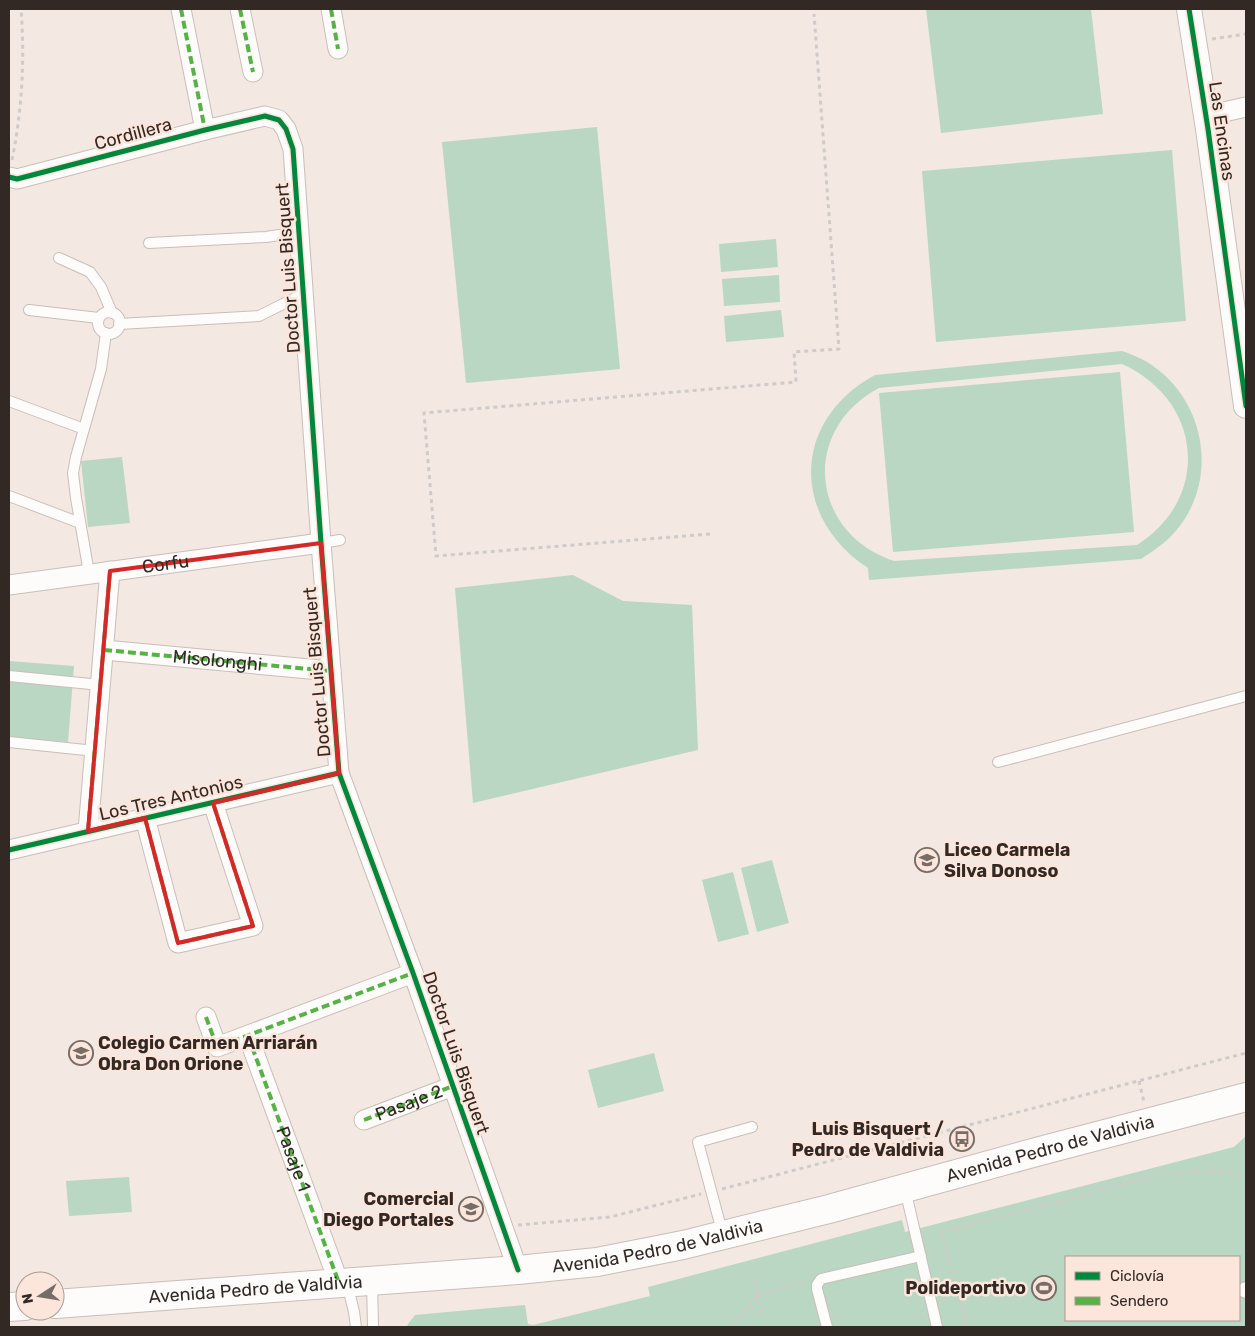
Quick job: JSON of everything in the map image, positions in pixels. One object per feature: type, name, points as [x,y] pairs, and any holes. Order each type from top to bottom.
[{"type":"main road","name":"Avenida Pedro de Valdivia","points":[[65,1303],[518,1270],[618,1259],[829,1209],[1246,1098]]},
{"type":"street","points":[[181,9],[205,130]]},
{"type":"street","points":[[240,9],[253,72]]},
{"type":"street","points":[[331,9],[338,49]]},
{"type":"street","name":"Las Encinas","points":[[1189,9],[1206,116],[1246,406]]},
{"type":"street","points":[[1206,116],[1246,107]]},
{"type":"street","name":"Cordillera","points":[[9,177],[17,179],[265,116]]},
{"type":"street","name":"Doctor Luis Bisquert","points":[[265,116],[279,120],[286,129],[293,148],[339,773],[414,973],[518,1270]]},
{"type":"street","name":"Corfu","points":[[9,585],[321,543]]},
{"type":"street","points":[[88,831],[110,571]]},
{"type":"street","name":"Misolonghi","points":[[104,650],[331,671]]},
{"type":"street","name":"Los Tres Antonios","points":[[9,850],[339,773]]},
{"type":"street","points":[[145,818],[178,943],[253,926],[213,803]]},
{"type":"street","points":[[206,1017],[217,1047],[414,973]]},
{"type":"street","name":"Pasaje 1","points":[[248,1036],[352,1282]]},
{"type":"street","name":"Pasaje 2","points":[[364,1120],[453,1086]]},
{"type":"lane","points":[[149,243],[266,237],[299,232]]},
{"type":"lane","points":[[59,258],[90,272],[101,287],[112,312],[119,319],[115,332],[106,333],[99,327],[99,318],[102,314],[112,312]]},
{"type":"lane","points":[[119,324],[259,316],[303,294]]},
{"type":"lane","points":[[29,310],[99,318]]},
{"type":"lane","points":[[90,573],[73,473],[101,369],[106,333]]},
{"type":"lane","points":[[9,401],[84,429]]},
{"type":"lane","points":[[9,496],[80,523]]},
{"type":"lane","points":[[321,543],[340,540]]},
{"type":"lane","points":[[9,676],[101,685]]},
{"type":"lane","points":[[998,762],[1246,696]]},
{"type":"lane","points":[[9,742],[95,751]]},
{"type":"lane","points":[[723,1235],[698,1142],[752,1127]]},
{"type":"lane","points":[[904,1188],[937,1327]]},
{"type":"lane","points":[[827,1327],[818,1289],[821,1279],[921,1256]]},
{"type":"lane","points":[[352,1282],[356,1327]]},
{"type":"lane","points":[[352,1282],[373,1327]]},
{"type":"path","points":[[9,177],[17,130],[22,82],[21,9]]},
{"type":"path","points":[[710,534],[436,556],[424,413],[796,382],[794,352],[839,349],[814,14]]},
{"type":"path","points":[[1194,42],[1246,34]]},
{"type":"path","points":[[502,1226],[610,1217],[1246,1053]]},
{"type":"path","points":[[967,1327],[942,1232],[1168,1173],[1217,1171],[1246,1175]]},
{"type":"path","points":[[755,1278],[762,1318]]},
{"type":"path","points":[[734,1325],[758,1294],[809,1282],[819,1282]]},
{"type":"highlighted area","points":[[321,543],[339,773],[213,803],[253,926],[178,943],[145,818],[88,831],[110,571]]},
{"type":"green space","points":[[926,9],[1091,9],[1103,114],[941,133]]},
{"type":"green space","points":[[597,127],[620,369],[466,383],[442,142]]},
{"type":"green space","points":[[1172,150],[1186,321],[936,342],[922,171]]},
{"type":"green space","points":[[776,239],[778,267],[721,272],[719,244]]},
{"type":"green space","points":[[779,275],[780,302],[724,306],[722,279]]},
{"type":"green space","points":[[781,310],[784,337],[726,342],[724,316]]},
{"type":"green space","points":[[1122,351],[1150,364],[1171,381],[1184,399],[1194,420],[1200,441],[1202,464],[1199,486],[1191,507],[1179,527],[1156,549],[1141,559],[869,580],[868,568],[843,547],[825,523],[814,496],[811,469],[816,442],[828,417],[848,394],[875,375]],"holes":[[[1122,364],[1149,380],[1169,401],[1182,424],[1188,450],[1186,476],[1178,502],[1161,525],[1137,545],[894,561],[866,547],[845,528],[832,505],[825,480],[827,454],[836,429],[854,406],[879,388]]]},
{"type":"green space","points":[[1120,372],[1134,532],[893,552],[879,393]]},
{"type":"green space","points":[[122,457],[130,523],[88,527],[81,461]]},
{"type":"green space","points":[[573,575],[623,601],[692,605],[698,750],[473,803],[455,588]]},
{"type":"green space","points":[[9,661],[74,666],[68,742],[9,738]]},
{"type":"green space","points":[[772,860],[789,923],[757,932],[741,868]]},
{"type":"green space","points":[[733,872],[749,934],[718,942],[702,880]]},
{"type":"green space","points":[[654,1053],[664,1091],[598,1108],[588,1070]]},
{"type":"green space","points":[[1246,1136],[1246,1327],[407,1327],[415,1315],[525,1305],[528,1324],[533,1325],[650,1296],[648,1287],[902,1220],[905,1232],[1234,1147]]},
{"type":"green space","points":[[129,1177],[132,1212],[69,1216],[66,1181]]},
{"type":"marked path","points":[[181,9],[205,130]]},
{"type":"marked path","points":[[240,9],[253,72]]},
{"type":"marked path","points":[[331,9],[338,49]]},
{"type":"marked path","points":[[88,831],[110,571]]},
{"type":"marked path","points":[[104,650],[331,671]]},
{"type":"marked path","points":[[145,818],[178,943],[253,926],[213,803]]},
{"type":"marked path","points":[[206,1017],[217,1047],[413,973]]},
{"type":"marked path","points":[[248,1036],[339,1283]]},
{"type":"marked path","points":[[364,1120],[453,1086]]},
{"type":"cycle path","points":[[1189,9],[1208,129],[1246,406]]},
{"type":"cycle path","points":[[9,177],[17,179],[265,116],[279,120],[286,129],[293,149],[339,773],[413,973],[518,1270]]},
{"type":"cycle path","points":[[9,850],[339,773]]},
{"type":"place","name":"Liceo Carmela Silva Donoso","points":[[927,860]]},
{"type":"place","name":"Colegio Carmen Arriarán Obra Don Orione","points":[[81,1053]]},
{"type":"place","name":"Luis Bisquert / Pedro de Valdivia","points":[[962,1139]]},
{"type":"place","name":"Comercial Diego Portales","points":[[471,1209]]},
{"type":"place","name":"Polideportivo","points":[[1044,1288]]}]
